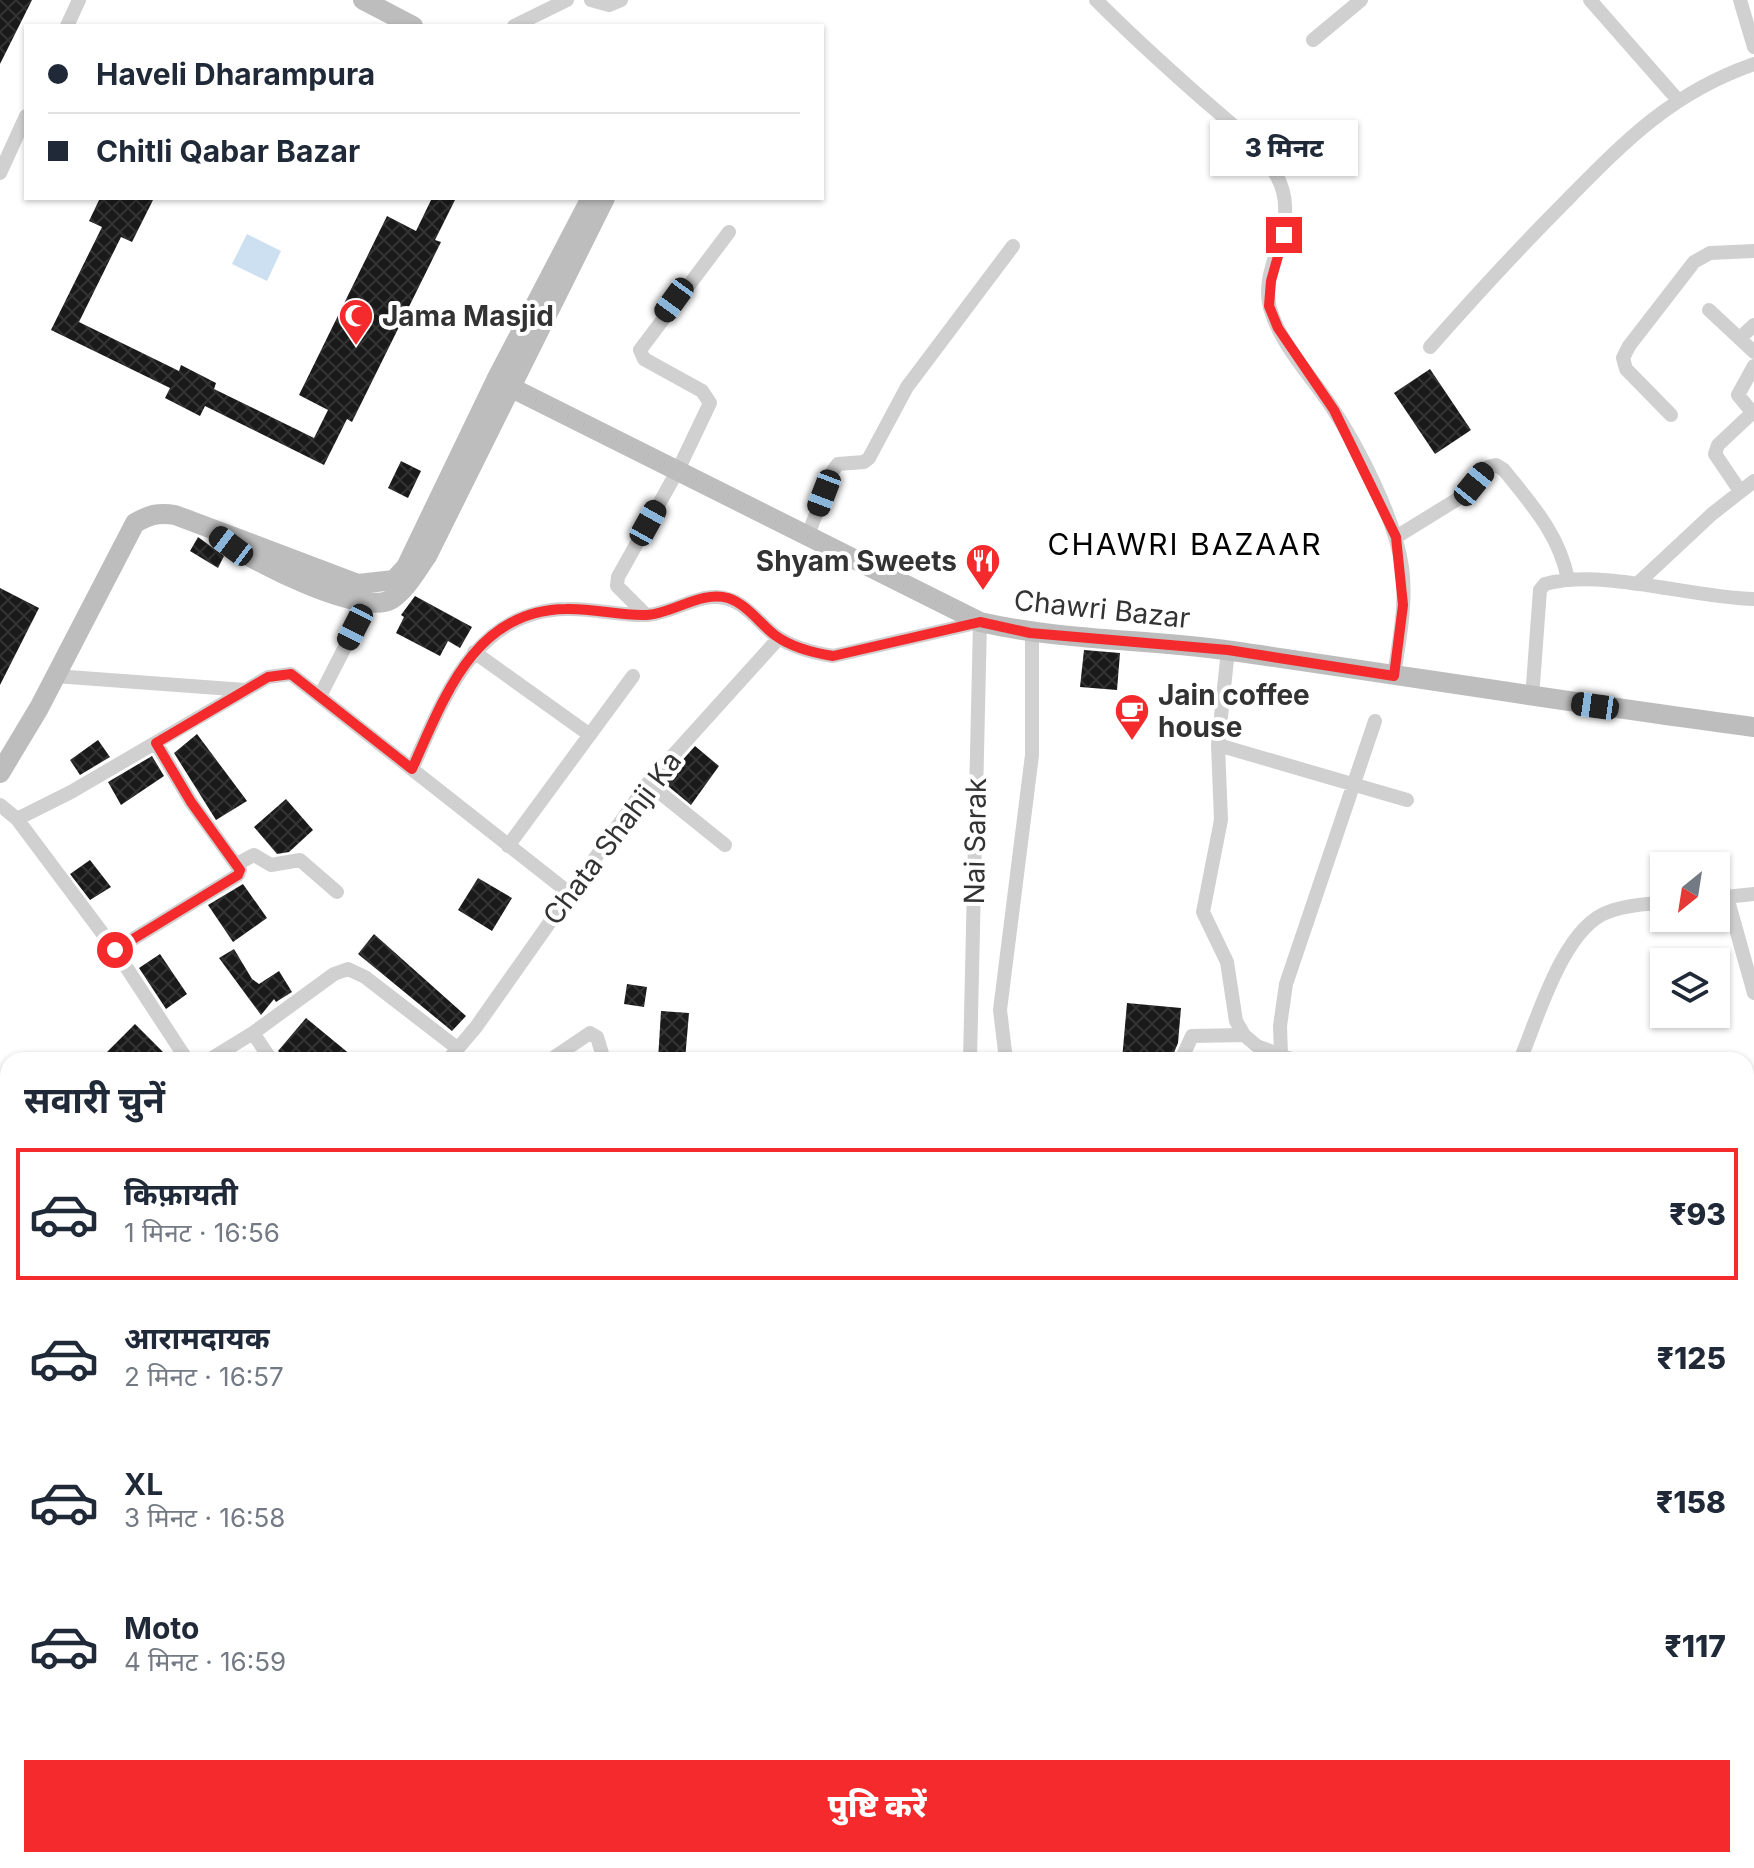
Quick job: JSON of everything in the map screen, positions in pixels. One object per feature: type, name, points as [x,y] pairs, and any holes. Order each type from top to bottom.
[{"type":"street","points":[[68,24],[79,0]]},
{"type":"street","points":[[363,0],[387,5],[411,24]]},
{"type":"street","points":[[518,24],[567,0]]},
{"type":"street","points":[[591,0],[609,5],[621,0]]},
{"type":"street","points":[[1096,0],[1252,142],[1276,174],[1285,199],[1284,235],[1271,281],[1269,306],[1278,328],[1334,410],[1396,537],[1403,605],[1394,676]]},
{"type":"street","points":[[1313,40],[1361,0]]},
{"type":"street","points":[[1590,0],[1677,99]]},
{"type":"street","points":[[1740,0],[1754,47]]},
{"type":"street","points":[[1430,347],[1497,272],[1613,153],[1677,99],[1725,74],[1754,64]]},
{"type":"street","points":[[0,173],[24,121]]},
{"type":"street","points":[[0,134],[15,141]]},
{"type":"street","points":[[210,530],[261,562],[355,603],[391,600],[427,556],[503,383],[590,200]]},
{"type":"street","points":[[0,773],[135,523],[160,513],[235,535],[358,584],[394,580],[406,567],[604,200]]},
{"type":"street","points":[[646,615],[623,595],[617,586],[618,577],[678,470],[710,403],[702,391],[644,359],[640,350],[729,232]]},
{"type":"street","points":[[808,535],[832,472],[838,464],[864,462],[869,458],[922,365],[1013,246]]},
{"type":"street","points":[[1671,415],[1626,369],[1623,358],[1694,262],[1710,253],[1754,251]]},
{"type":"street","points":[[1709,310],[1754,352]]},
{"type":"street","points":[[1740,338],[1754,325]]},
{"type":"street","points":[[1740,491],[1715,454],[1718,445],[1753,411],[1738,395],[1754,366]]},
{"type":"street","name":"Chawri Bazar","points":[[503,383],[980,622],[1032,633],[1228,650],[1532,698],[1754,727]]},
{"type":"street","points":[[1396,537],[1461,497],[1488,467],[1496,465],[1504,470],[1553,533],[1564,559],[1568,580]]},
{"type":"street","points":[[1637,584],[1754,481]]},
{"type":"street","points":[[1532,698],[1540,590],[1545,584],[1568,580],[1637,584],[1715,598],[1754,599]]},
{"type":"street","points":[[412,769],[443,699],[463,663],[491,634],[526,615],[565,609],[646,615],[712,596],[730,599],[779,638],[809,652],[833,656],[980,622]]},
{"type":"street","points":[[320,696],[367,604]]},
{"type":"street","name":"Nai Sarak","points":[[970,1052],[980,622]]},
{"type":"street","points":[[1005,1052],[1000,1010],[1032,755],[1032,633]]},
{"type":"street","name":"Chata Shahji Ka","points":[[454,1052],[476,1027],[568,892],[648,783],[779,638]]},
{"type":"street","points":[[1228,650],[1218,745],[1221,820],[1203,912],[1227,962],[1236,1021],[1244,1035],[1257,1046],[1274,1052]]},
{"type":"street","points":[[474,652],[590,735]]},
{"type":"street","points":[[17,819],[268,677],[291,674],[568,892]]},
{"type":"street","points":[[55,676],[245,690]]},
{"type":"street","points":[[508,846],[633,676]]},
{"type":"street","points":[[1287,1052],[1280,1026],[1286,984],[1375,721]]},
{"type":"street","points":[[115,950],[238,875],[237,864],[191,802],[156,743]]},
{"type":"street","points":[[1218,745],[1407,800]]},
{"type":"street","points":[[648,783],[725,845]]},
{"type":"street","points":[[0,805],[17,819],[115,950],[182,1052]]},
{"type":"street","points":[[237,864],[253,855],[269,864],[300,860],[337,892]]},
{"type":"street","points":[[1730,897],[1754,894]]},
{"type":"street","points":[[1523,1052],[1563,957],[1585,928],[1606,912],[1650,905]]},
{"type":"street","points":[[1730,924],[1754,993]]},
{"type":"street","points":[[222,1052],[334,974],[348,969],[365,977],[450,1052]]},
{"type":"street","points":[[253,1033],[266,1052]]},
{"type":"street","points":[[561,1052],[584,1035],[593,1033],[601,1052]]},
{"type":"street","points":[[1185,1052],[1192,1036],[1244,1035]]},
{"type":"water","points":[[247,234],[281,251],[267,281],[232,264]]},
{"type":"building","points":[[0,0],[32,0],[0,64]]},
{"type":"building","name":"Jama Masjid","points":[[99,200],[153,200],[132,242],[121,237],[79,322],[179,371],[181,365],[216,383],[214,389],[314,438],[328,410],[299,395],[387,216],[416,231],[431,200],[455,200],[435,240],[441,242],[352,422],[347,419],[324,465],[205,406],[200,416],[165,398],[170,388],[51,330],[102,227],[89,221]]},
{"type":"building","points":[[1430,369],[1471,430],[1435,454],[1394,393]]},
{"type":"building","points":[[401,461],[421,471],[408,498],[388,488]]},
{"type":"building","points":[[198,537],[224,556],[218,568],[190,551]]},
{"type":"building","points":[[0,588],[39,608],[0,685]]},
{"type":"building","points":[[415,596],[472,627],[460,648],[448,641],[440,656],[396,633],[404,617],[401,615]]},
{"type":"building","points":[[1084,650],[1120,653],[1117,690],[1080,687]]},
{"type":"building","points":[[197,734],[247,801],[216,820],[174,753]]},
{"type":"building","points":[[98,740],[110,757],[80,775],[70,760]]},
{"type":"building","points":[[695,746],[719,766],[691,805],[663,782]]},
{"type":"building","points":[[152,756],[164,776],[121,805],[108,782]]},
{"type":"building","points":[[286,799],[313,830],[289,852],[277,854],[254,827]]},
{"type":"building","points":[[90,860],[111,887],[90,900],[70,874]]},
{"type":"building","points":[[478,878],[512,898],[492,931],[458,910]]},
{"type":"building","points":[[243,884],[267,918],[233,942],[208,905]]},
{"type":"building","points":[[374,934],[466,1016],[452,1031],[358,954]]},
{"type":"building","points":[[234,949],[252,979],[259,984],[279,971],[292,992],[276,1002],[274,999],[261,1015],[219,958]]},
{"type":"building","points":[[160,954],[187,994],[166,1009],[139,968]]},
{"type":"building","points":[[627,984],[647,987],[644,1007],[624,1004]]},
{"type":"building","points":[[1127,1003],[1181,1008],[1174,1052],[1123,1052]]},
{"type":"building","points":[[661,1011],[689,1013],[686,1052],[658,1052]]},
{"type":"building","points":[[306,1018],[347,1052],[279,1052]]},
{"type":"building","points":[[135,1024],[163,1052],[107,1052]]},
{"type":"place","name":"Jama Masjid","points":[[356,347]]},
{"type":"place","name":"Shyam Sweets","points":[[983,592]]},
{"type":"place","name":"Jain coffee house","points":[[1132,742]]},
{"type":"district","name":"CHAWRI BAZAAR","points":[[1185,544]]},
{"type":"route","points":[[115,950],[238,875],[240,870],[191,802],[156,743],[268,677],[282,673],[299,678],[412,769],[443,699],[463,663],[491,634],[526,615],[565,609],[646,615],[712,596],[730,599],[779,638],[809,652],[833,656],[980,622],[1030,633],[1228,650],[1394,676],[1403,605],[1402,569],[1396,537],[1334,410],[1278,328],[1269,306],[1271,281],[1284,235]]}]
